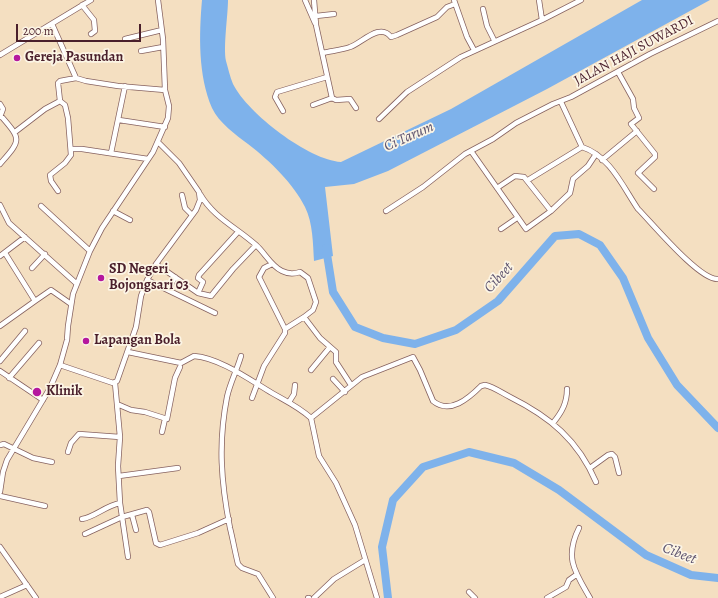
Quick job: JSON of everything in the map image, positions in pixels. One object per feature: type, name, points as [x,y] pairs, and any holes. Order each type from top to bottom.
[{"type":"street","points":[[0,55],[91,0]]},
{"type":"street","points":[[0,492],[2,467],[14,450],[43,400],[60,365],[67,340],[71,304],[90,251],[113,211],[148,159],[165,127],[169,106],[165,90],[164,47],[158,0]]},
{"type":"street","points":[[304,0],[316,25],[332,98]]},
{"type":"street","points":[[314,0],[316,25]]},
{"type":"street","points":[[539,0],[542,20]]},
{"type":"street","points":[[379,119],[416,86],[452,62],[494,40],[530,27],[581,0]]},
{"type":"street","points":[[323,52],[354,46],[374,33],[385,32],[391,37],[397,35],[437,17],[454,2],[467,37],[474,50]]},
{"type":"street","points":[[82,5],[94,20],[95,31],[91,34]]},
{"type":"street","points":[[308,8],[314,7]]},
{"type":"street","points":[[483,9],[487,26],[494,40]]},
{"type":"street","points":[[316,16],[334,14]]},
{"type":"street","name":"JALAN HAJI SUWARDI","points":[[386,211],[423,187],[471,151],[497,137],[516,123],[561,102],[718,20]]},
{"type":"street","points":[[52,24],[76,78]]},
{"type":"street","points":[[125,39],[162,30]]},
{"type":"street","points":[[141,51],[164,47]]},
{"type":"street","points":[[618,72],[633,99],[634,108],[638,118],[631,124],[655,154],[655,157],[638,173],[654,189]]},
{"type":"street","points":[[283,111],[275,97],[277,92],[327,77]]},
{"type":"street","points":[[58,191],[51,181],[50,175],[68,160],[72,149],[65,106],[60,101],[58,84],[60,81],[76,78],[86,81],[165,90]]},
{"type":"street","points":[[111,153],[125,86]]},
{"type":"street","points":[[313,105],[332,98],[336,100],[350,100],[356,108]]},
{"type":"street","points":[[15,132],[45,109],[60,101]]},
{"type":"street","points":[[561,102],[582,147],[596,154],[602,160],[632,198],[638,209],[694,266],[709,278],[718,279]]},
{"type":"street","points":[[0,104],[3,108],[1,116],[17,136],[16,144],[1,162]]},
{"type":"street","points":[[118,120],[165,127]]},
{"type":"street","points":[[602,160],[637,131]]},
{"type":"street","points":[[158,142],[174,156],[208,208],[256,245],[272,264],[282,271],[292,274],[300,272],[308,278],[316,302],[313,310],[285,329]]},
{"type":"street","points":[[528,180],[582,147]]},
{"type":"street","points":[[72,149],[82,148],[148,159]]},
{"type":"street","points":[[471,151],[526,229],[551,212],[572,192],[573,179],[588,166],[596,154]]},
{"type":"street","points":[[497,188],[515,176],[524,177],[528,180],[551,212]]},
{"type":"street","points":[[128,557],[120,503],[120,437],[117,404],[114,392],[115,383],[128,352],[136,327],[141,296],[156,264],[192,215],[200,200],[198,192]]},
{"type":"street","points":[[182,195],[185,208],[192,215]]},
{"type":"street","points":[[0,205],[9,223],[77,284]]},
{"type":"street","points":[[41,206],[90,251]]},
{"type":"street","points":[[113,211],[130,220]]},
{"type":"street","points":[[501,229],[517,218]]},
{"type":"street","points":[[198,293],[203,282],[198,278],[199,275],[238,232]]},
{"type":"street","points":[[0,256],[25,237]]},
{"type":"street","points":[[156,264],[198,293],[211,296],[233,269],[256,245]]},
{"type":"street","points":[[5,253],[35,301]]},
{"type":"street","points":[[32,268],[44,254]]},
{"type":"street","points":[[252,398],[264,366],[285,336],[285,329],[259,277],[264,268],[272,264]]},
{"type":"street","points":[[168,290],[175,277]]},
{"type":"street","points":[[148,280],[215,313]]},
{"type":"street","points":[[0,326],[51,290],[71,304]]},
{"type":"street","points":[[304,317],[320,338],[336,352],[336,362],[351,385]]},
{"type":"street","points":[[0,361],[25,331]]},
{"type":"street","points":[[9,378],[39,343]]},
{"type":"street","points":[[311,370],[330,347]]},
{"type":"street","points":[[128,352],[181,363],[196,356],[237,372],[289,402],[311,418],[319,456],[336,483],[350,514],[377,598]]},
{"type":"street","points":[[240,356],[237,372],[228,394],[221,440],[221,470],[228,518],[238,564],[242,568],[258,574],[273,598]]},
{"type":"street","points":[[311,418],[362,377],[413,357],[433,400],[436,403],[445,406],[456,405],[481,386],[485,385],[523,403],[553,423],[568,436],[590,468],[596,482]]},
{"type":"street","points":[[60,365],[115,383]]},
{"type":"street","points":[[162,432],[165,419],[168,417],[175,378],[180,367]]},
{"type":"street","points":[[0,371],[43,400]]},
{"type":"street","points":[[334,379],[345,392]]},
{"type":"street","points":[[289,402],[294,394],[295,385]]},
{"type":"street","points":[[553,423],[562,413],[566,402],[567,389]]},
{"type":"street","points":[[117,404],[131,410],[146,412],[165,419]]},
{"type":"street","points":[[68,452],[71,442],[79,434],[120,437]]},
{"type":"street","points":[[0,445],[4,444],[32,458],[52,462]]},
{"type":"street","points":[[590,468],[608,455],[612,454],[615,457],[619,473]]},
{"type":"street","points":[[119,476],[178,468]]},
{"type":"street","points":[[0,496],[45,506]]},
{"type":"street","points":[[82,519],[88,518],[109,505],[120,503]]},
{"type":"street","points":[[85,534],[122,517],[148,510],[156,543],[160,545],[198,533],[228,518]]},
{"type":"street","points":[[132,515],[136,530]]},
{"type":"street","points":[[579,528],[572,546],[572,564],[576,575],[590,598]]},
{"type":"street","points":[[0,547],[36,598]]},
{"type":"street","points":[[314,598],[334,579],[365,560]]},
{"type":"street","points":[[547,598],[566,587],[569,580],[576,575]]},
{"type":"street","points":[[0,597],[27,585]]},
{"type":"street","points":[[469,592],[475,598]]},
{"type":"water","name":"Ci Tarum","points":[[202,0],[228,0],[225,40],[226,61],[233,84],[252,109],[281,134],[297,144],[313,153],[341,162],[451,109],[642,0],[710,0],[547,89],[388,171],[354,184],[325,187],[333,256],[314,261],[310,220],[305,207],[294,189],[264,158],[228,128],[219,119],[212,108],[207,95],[202,69],[200,27]]},
{"type":"waterway","name":"Cibeet","points":[[326,248],[333,292],[355,327],[383,338],[415,344],[456,330],[498,301],[555,236],[579,234],[600,245],[623,278],[648,338],[677,385],[718,428]]},
{"type":"waterway","name":"Cibeet","points":[[388,598],[382,547],[393,500],[423,467],[469,452],[514,463],[559,490],[646,555],[691,575],[718,578]]},
{"type":"place","name":"Gereja Pasundan","points":[[17,58]]},
{"type":"place","name":"SD Negeri Bojongsari 03","points":[[101,278]]},
{"type":"place","name":"Lapangan Bola","points":[[86,341]]},
{"type":"place","name":"Klinik","points":[[37,392]]}]
